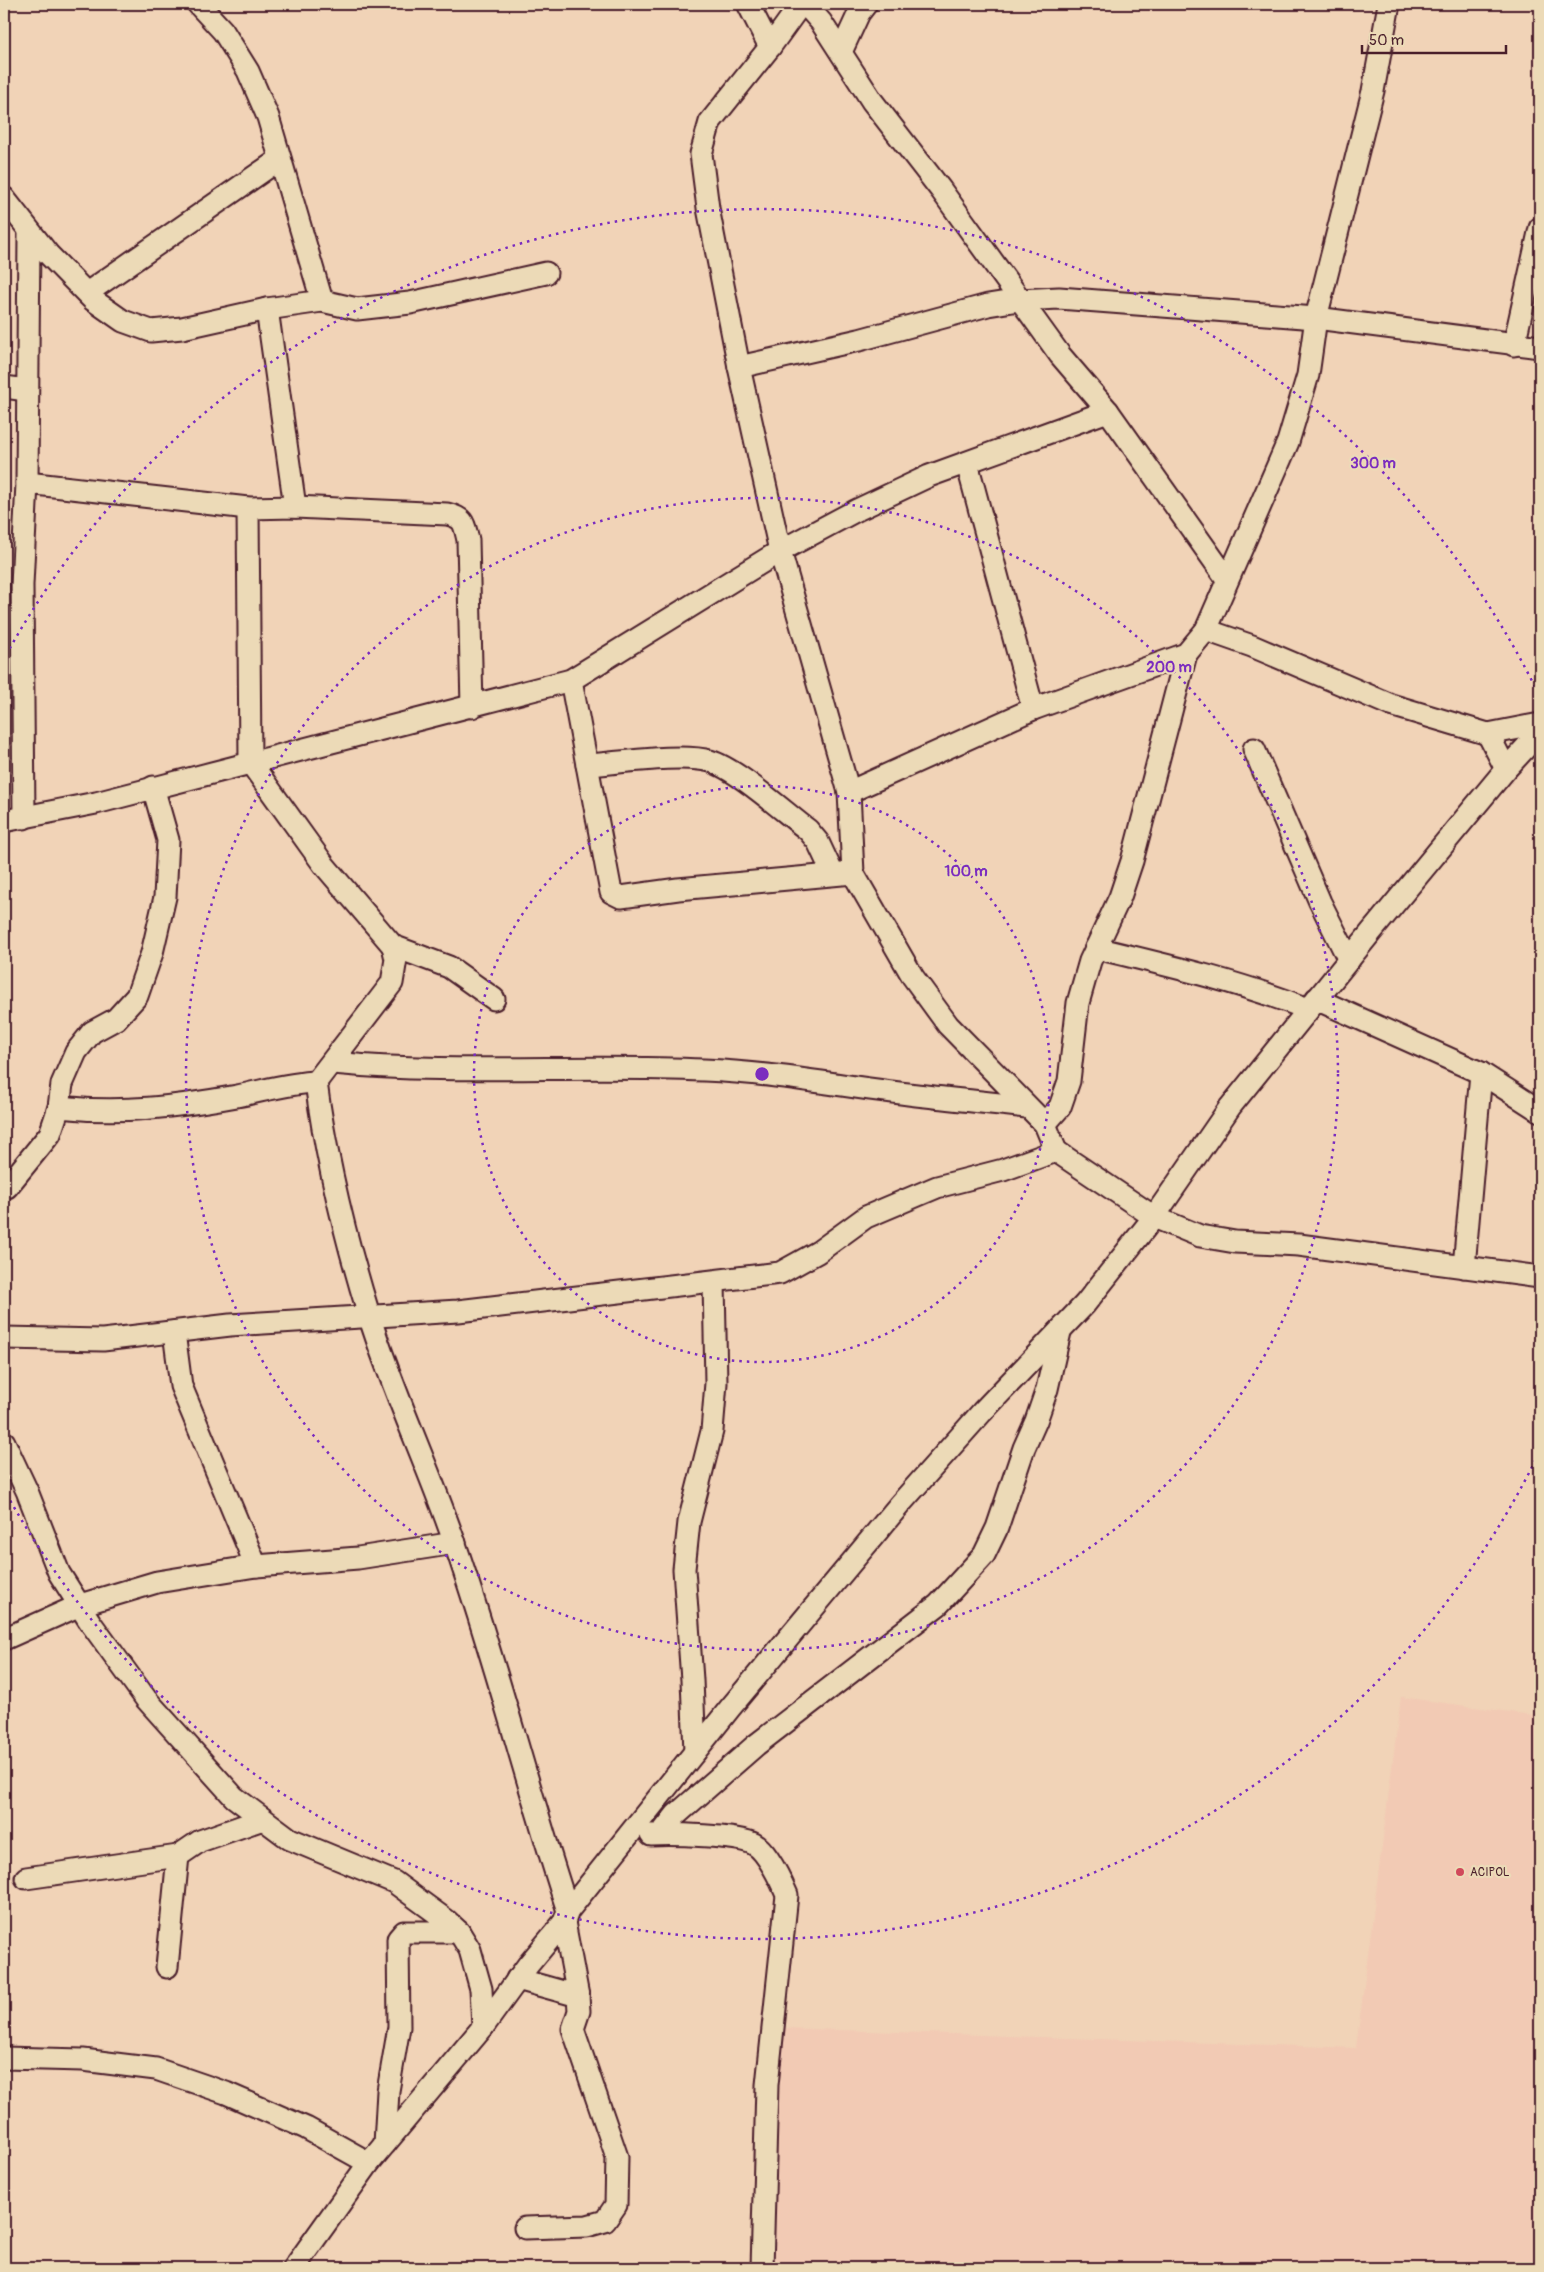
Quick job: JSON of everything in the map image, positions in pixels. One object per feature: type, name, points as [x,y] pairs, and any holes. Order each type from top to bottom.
[{"type":"street","points":[[198,4],[223,31],[248,71],[268,117],[322,301]]},
{"type":"street","points":[[748,4],[770,47]]},
{"type":"street","points":[[843,873],[849,792],[780,551],[739,367],[708,208],[702,154],[710,122],[803,4],[822,22],[872,101],[941,190],[1060,355],[1108,411],[1227,579]]},
{"type":"street","points":[[841,52],[859,13],[866,4]]},
{"type":"street","points":[[1046,1124],[1060,1107],[1069,1082],[1078,1003],[1096,948],[1120,897],[1132,861],[1186,654],[1206,630],[1288,442],[1308,374],[1316,318],[1372,91],[1388,4]]},
{"type":"street","points":[[87,293],[280,159]]},
{"type":"street","points":[[4,198],[29,233],[87,293],[123,321],[151,331],[182,328],[267,309],[322,301],[357,309],[401,304],[546,273]]},
{"type":"street","points":[[1514,345],[1540,228]]},
{"type":"street","points":[[29,233],[27,483],[14,820],[96,803],[571,680],[780,551],[929,476],[1108,411]]},
{"type":"street","points":[[739,367],[859,340],[988,305],[1019,300],[1059,298],[1316,318],[1540,347]]},
{"type":"street","points":[[267,309],[295,507]]},
{"type":"street","points":[[4,387],[27,390]]},
{"type":"street","points":[[967,463],[1033,709]]},
{"type":"street","points":[[27,483],[248,508],[295,507],[447,514],[458,517],[464,524],[468,540],[472,707]]},
{"type":"street","points":[[59,1107],[98,1112],[139,1111],[205,1102],[316,1082],[392,984],[396,959],[392,946],[324,865],[250,762],[248,508]]},
{"type":"street","points":[[1206,630],[1252,646],[1391,705],[1488,734],[1540,724]]},
{"type":"street","points":[[849,792],[1033,709],[1186,654]]},
{"type":"street","points":[[571,680],[608,881],[612,892],[620,897],[843,873]]},
{"type":"street","points":[[294,2268],[369,2164],[483,2027],[517,1979],[694,1752],[901,1503],[982,1412],[1085,1304],[1154,1217],[1230,1107],[1312,1004],[1506,769],[1540,732]]},
{"type":"street","points":[[1488,734],[1506,769]]},
{"type":"street","points":[[1254,749],[1320,902],[1349,960]]},
{"type":"street","points":[[587,765],[691,758],[710,762],[729,770],[808,830],[843,873],[913,977],[948,1025],[1027,1107],[1046,1124],[1056,1151],[1154,1217],[1200,1236],[1226,1240],[1298,1245],[1540,1277]]},
{"type":"street","points":[[7,1187],[50,1134],[59,1107],[62,1084],[76,1052],[92,1032],[116,1019],[137,996],[152,953],[165,897],[168,840],[153,787]]},
{"type":"street","points":[[392,946],[448,967],[494,999]]},
{"type":"street","points":[[1096,948],[1183,970],[1279,998],[1312,1004],[1481,1072],[1540,1110]]},
{"type":"street","points":[[333,1062],[422,1069],[580,1067],[704,1070],[788,1076],[925,1096],[1027,1107]]},
{"type":"street","points":[[1464,1267],[1481,1072]]},
{"type":"street","points":[[316,1082],[322,1127],[370,1316],[455,1543],[499,1677],[550,1856],[566,1917],[578,1996],[579,2011],[573,2029],[617,2157],[616,2205],[605,2221],[587,2226],[525,2228]]},
{"type":"street","points":[[4,1338],[103,1340],[230,1325],[458,1311],[780,1273],[818,1252],[866,1217],[937,1186],[1003,1170],[1056,1151]]},
{"type":"street","points":[[694,1752],[692,1680],[684,1569],[689,1522],[712,1431],[716,1383],[714,1282]]},
{"type":"street","points":[[661,1834],[676,1815],[756,1745],[938,1605],[984,1555],[997,1528],[1024,1448],[1039,1413],[1060,1330]]},
{"type":"street","points":[[174,1332],[181,1386],[256,1566]]},
{"type":"street","points":[[4,1442],[27,1492],[59,1573],[146,1699],[234,1797],[263,1819],[290,1839],[394,1882],[446,1920],[459,1932],[470,1950],[481,1989],[483,2027]]},
{"type":"street","points":[[4,1639],[80,1606],[157,1582],[256,1566],[358,1558],[455,1543]]},
{"type":"street","points":[[26,1878],[178,1856],[200,1841],[263,1819]]},
{"type":"street","points":[[626,1837],[661,1834],[722,1837],[754,1844],[778,1873],[787,1895],[767,2085],[762,2268]]},
{"type":"street","points":[[167,1966],[178,1856]]},
{"type":"street","points":[[385,2144],[388,2091],[399,2027],[398,1939],[404,1932],[459,1932]]},
{"type":"street","points":[[517,1979],[578,1996]]},
{"type":"street","points":[[4,2058],[82,2060],[156,2069],[226,2094],[306,2128],[369,2164]]},
{"type":"shaded area","name":"ACIPOL","points":[[1401,1697],[1540,1716],[1540,2268],[770,2268],[783,2028],[1356,2048]]},
{"type":"place","name":"ACIPOL","points":[[1460,1872]]}]
